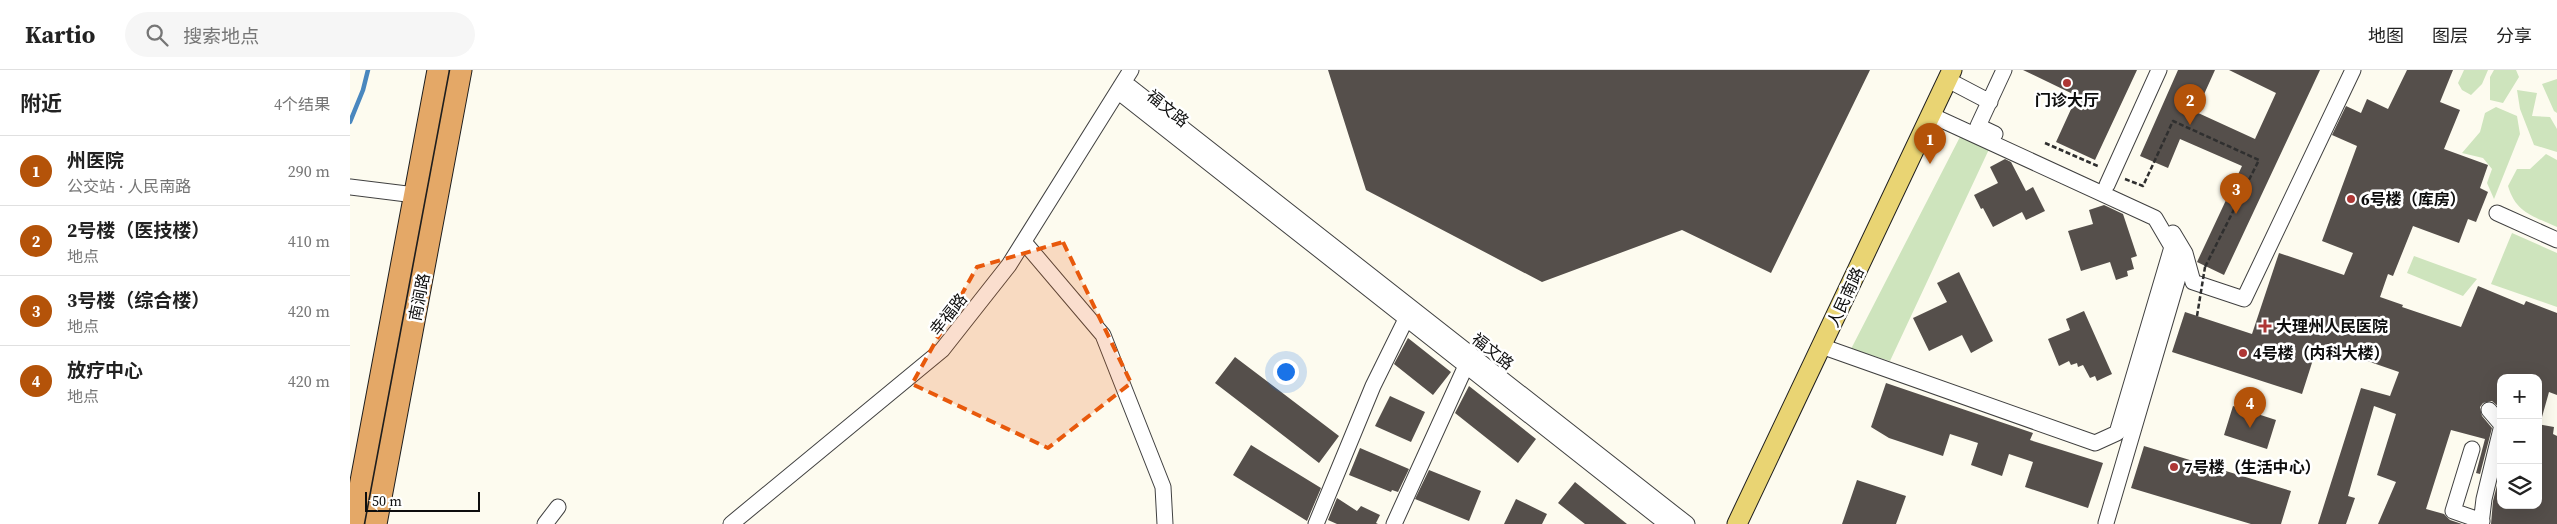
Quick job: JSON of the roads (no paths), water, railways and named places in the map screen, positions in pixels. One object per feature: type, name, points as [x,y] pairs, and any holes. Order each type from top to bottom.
[{"type":"highway","name":"南涧路","points":[[353,524],[438,70]]},
{"type":"highway","name":"南涧路","points":[[376,524],[461,70]]},
{"type":"highway","points":[[415,195],[437,199]]},
{"type":"main road","name":"人民南路","points":[[1737,524],[1950,75]]},
{"type":"street","name":"幸福路","points":[[731,524],[942,350],[1009,266],[1131,70]]},
{"type":"street","points":[[2004,70],[1978,126],[2158,208],[2185,253],[2193,282],[2244,299],[2352,70]]},
{"type":"street","points":[[2107,185],[2159,70]]},
{"type":"street","points":[[1950,75],[1990,102]]},
{"type":"street","name":"福文路","points":[[1121,86],[1130,87],[1408,315],[1687,524]]},
{"type":"street","points":[[1821,346],[2095,443],[2117,433],[2172,247],[2155,218],[1932,115]]},
{"type":"street","points":[[350,187],[415,195]]},
{"type":"street","points":[[2497,214],[2557,240]]},
{"type":"street","points":[[1024,242],[1103,336],[1163,487],[1165,524]]},
{"type":"street","points":[[2106,523],[2185,253]]},
{"type":"street","points":[[1316,524],[1373,386],[1408,315]]},
{"type":"street","points":[[1394,524],[1468,361]]},
{"type":"street","name":"福文路","points":[[1468,361],[1667,524]]},
{"type":"street","points":[[2488,410],[2497,420]]},
{"type":"street","points":[[2472,449],[2453,511],[2482,522],[2484,499],[2497,445]]},
{"type":"street","points":[[545,524],[558,507]]},
{"type":"waterway","points":[[350,122],[363,90],[368,70]]},
{"type":"place","name":"门诊大厅","points":[[2067,83]]},
{"type":"place","name":"2号楼（医技楼）","points":[[2190,125]]},
{"type":"place","name":"州医院","points":[[1930,164]]},
{"type":"place","name":"6号楼（库房）","points":[[2351,199]]},
{"type":"place","name":"3号楼（综合楼）","points":[[2236,214]]},
{"type":"place","name":"大理州人民医院","points":[[2265,326]]},
{"type":"place","name":"4号楼（内科大楼）","points":[[2243,353]]},
{"type":"place","name":"放疗中心","points":[[2250,428]]},
{"type":"place","name":"7号楼（生活中心）","points":[[2174,467]]}]
